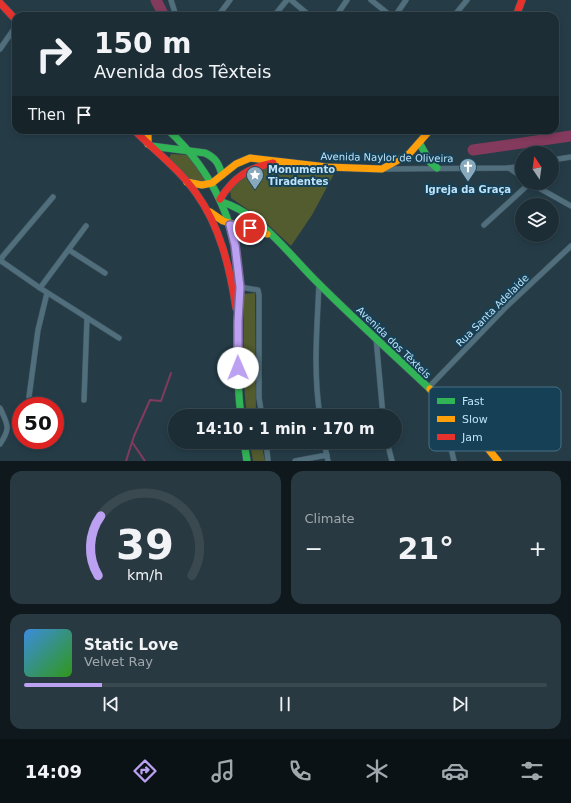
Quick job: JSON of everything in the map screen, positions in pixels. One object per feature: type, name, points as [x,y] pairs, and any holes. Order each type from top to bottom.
[{"type":"main road","points":[[518,12],[522,0]]},
{"type":"main road","points":[[2,5],[12,12]]},
{"type":"main road","points":[[2,5],[12,16]]},
{"type":"main road","points":[[138,134],[187,182],[216,219],[230,225]]},
{"type":"main road","points":[[147,134],[146,138],[148,144]]},
{"type":"main road","points":[[172,134],[187,150],[212,183],[230,225],[235,245],[240,287],[238,322],[240,409]]},
{"type":"main road","points":[[382,169],[399,161],[420,144],[427,134]]},
{"type":"main road","points":[[148,144],[163,149],[187,150],[212,157],[218,163],[222,175]]},
{"type":"main road","points":[[420,144],[430,162],[436,168]]},
{"type":"main road","name":"Avenida Naylor de Oliveira","points":[[212,183],[236,164],[250,158],[327,167],[382,169]]},
{"type":"main road","points":[[221,201],[230,182],[240,173],[256,166],[280,162]]},
{"type":"main road","points":[[187,182],[202,185],[212,183]]},
{"type":"main road","name":"Avenida dos Têxteis","points":[[221,201],[245,212],[274,238],[319,284],[428,388]]},
{"type":"main road","points":[[207,209],[232,285],[238,322]]},
{"type":"main road","name":"Avenida dos Têxteis","points":[[230,225],[257,229],[274,238]]},
{"type":"main road","points":[[245,449],[247,461]]},
{"type":"main road","name":"Avenida dos Têxteis","points":[[490,451],[498,461]]},
{"type":"street","points":[[171,0],[175,12]]},
{"type":"street","points":[[221,12],[230,0]]},
{"type":"street","points":[[277,12],[287,0]]},
{"type":"street","points":[[292,0],[306,12]]},
{"type":"street","points":[[339,12],[348,0]]},
{"type":"street","points":[[371,0],[386,12]]},
{"type":"street","points":[[398,12],[406,0]]},
{"type":"street","points":[[457,12],[467,0]]},
{"type":"street","points":[[0,50],[12,32]]},
{"type":"street","points":[[559,159],[571,157]]},
{"type":"street","name":"Avenida Naylor de Oliveira","points":[[382,169],[515,167]]},
{"type":"street","points":[[509,168],[515,172]]},
{"type":"street","points":[[484,225],[522,190]]},
{"type":"street","points":[[542,190],[571,206]]},
{"type":"street","points":[[53,197],[1,257],[47,293],[119,338]]},
{"type":"street","points":[[40,288],[86,226]]},
{"type":"street","name":"Rua Santa Adelaide","points":[[428,388],[506,307],[571,246]]},
{"type":"street","points":[[69,250],[105,273]]},
{"type":"street","points":[[319,284],[316,377],[319,409]]},
{"type":"street","points":[[240,287],[253,288],[258,290],[259,294],[259,398],[261,409]]},
{"type":"street","points":[[29,397],[38,330],[47,293]]},
{"type":"street","points":[[84,400],[87,318]]},
{"type":"street","points":[[376,338],[382,409]]},
{"type":"street","points":[[0,408],[8,425],[7,433],[0,444]]},
{"type":"street","points":[[267,449],[268,461]]},
{"type":"street","points":[[325,449],[328,461]]},
{"type":"street","points":[[389,449],[392,461]]},
{"type":"street","points":[[452,451],[454,461]]},
{"type":"street","points":[[295,461],[326,455]]},
{"type":"green space","points":[[171,154],[188,155],[200,170],[207,183],[185,180],[167,163]]},
{"type":"green space","points":[[263,168],[294,169],[334,174],[312,215],[291,246],[263,220],[231,198],[230,189],[237,181],[253,171]]},
{"type":"green space","points":[[255,293],[256,409],[246,409],[243,376],[244,294]]},
{"type":"green space","points":[[251,449],[262,449],[265,461],[253,461]]},
{"type":"waterway","points":[[156,0],[162,12]]},
{"type":"waterway","points":[[473,150],[571,136]]},
{"type":"waterway","points":[[126,461],[134,436],[150,400],[161,401],[171,373]]},
{"type":"waterway","points":[[132,442],[145,461]]},
{"type":"traffic: fast","points":[[172,134],[198,163],[210,182],[229,222],[235,244],[240,289],[237,357],[240,409]]},
{"type":"traffic: fast","points":[[420,144],[430,162],[437,168]]},
{"type":"traffic: fast","points":[[151,146],[205,153],[212,157],[216,162],[222,175]]},
{"type":"traffic: fast","points":[[222,202],[250,216],[262,226],[360,324],[429,388]]},
{"type":"traffic: fast","points":[[245,449],[247,461]]},
{"type":"traffic: slow","points":[[148,134],[148,144]]},
{"type":"traffic: slow","points":[[187,182],[202,185],[212,183],[236,164],[250,158],[327,167],[382,169],[409,154],[426,134]]},
{"type":"traffic: slow","points":[[210,212],[223,221],[267,234]]},
{"type":"traffic: slow","points":[[490,451],[498,461]]},
{"type":"traffic: jam","points":[[518,12],[522,0]]},
{"type":"traffic: jam","points":[[0,3],[12,16]]},
{"type":"traffic: jam","points":[[138,134],[189,184],[212,219],[223,248],[231,278],[236,308]]},
{"type":"traffic: jam","points":[[220,199],[236,179],[249,171],[273,163]]},
{"type":"place","name":"Igreja da Graça","points":[[468,182]]},
{"type":"place","name":"Monumento Tiradentes","points":[[255,190]]},
{"type":"route","points":[[238,368],[240,278],[235,245],[230,225],[250,228]]}]
